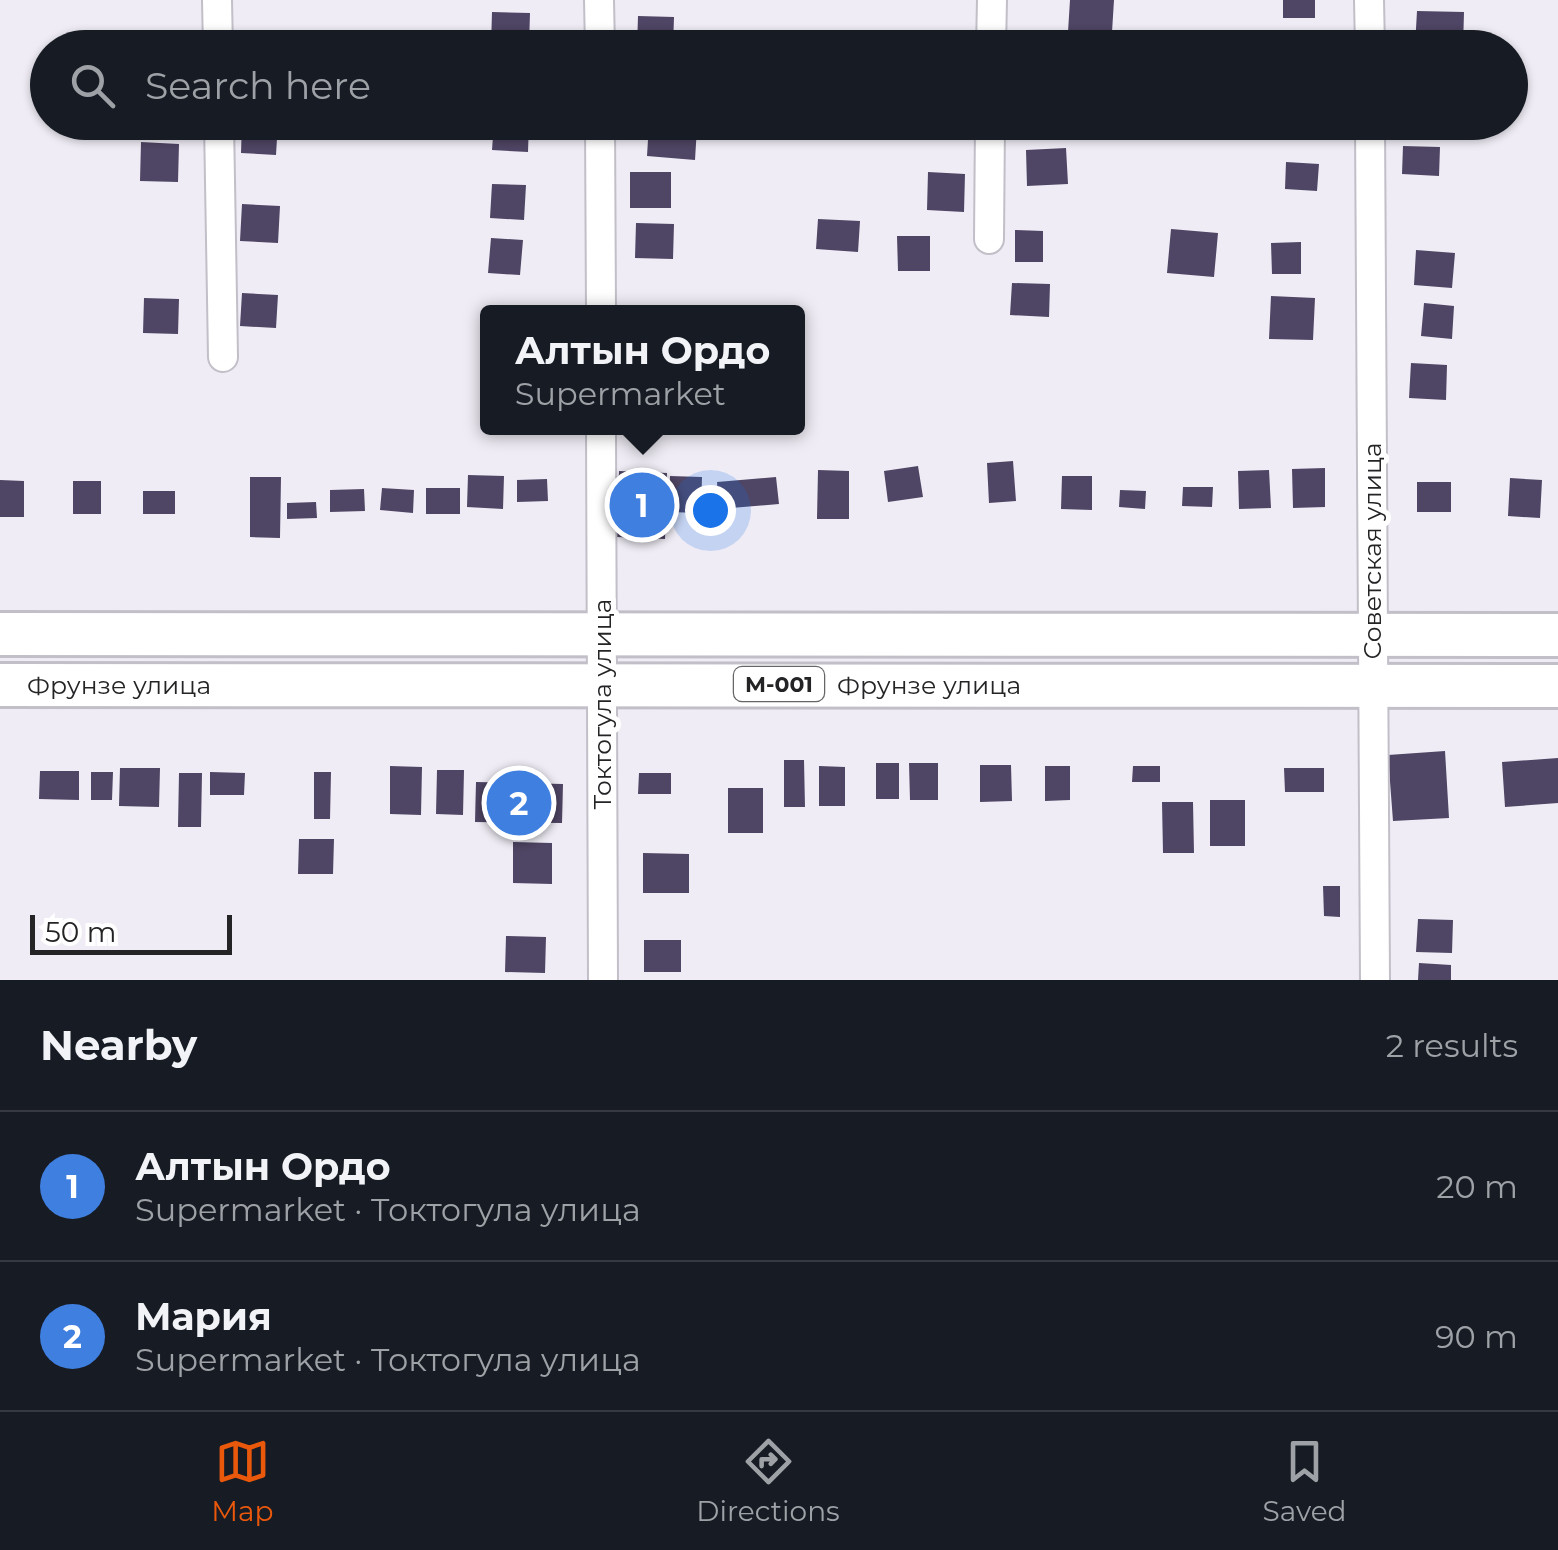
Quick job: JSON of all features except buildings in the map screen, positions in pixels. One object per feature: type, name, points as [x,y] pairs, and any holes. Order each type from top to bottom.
[{"type":"main road","name":"Фрунзе улица","points":[[0,634],[1558,634]]},
{"type":"main road","name":"Фрунзе улица","points":[[0,685],[1558,686]]},
{"type":"street","points":[[217,0],[218,30]]},
{"type":"street","points":[[600,0],[600,30]]},
{"type":"street","points":[[991,30],[992,0]]},
{"type":"street","points":[[1370,0],[1370,30]]},
{"type":"street","points":[[219,140],[223,357]]},
{"type":"street","points":[[600,140],[600,305]]},
{"type":"street","points":[[989,239],[990,140]]},
{"type":"street","name":"Советская улица","points":[[1370,140],[1375,980]]},
{"type":"street","name":"Токтогула улица","points":[[601,435],[604,980]]},
{"type":"place","name":"Алтын Ордо","points":[[642,505]]},
{"type":"place","name":"Мария","points":[[519,803]]}]
